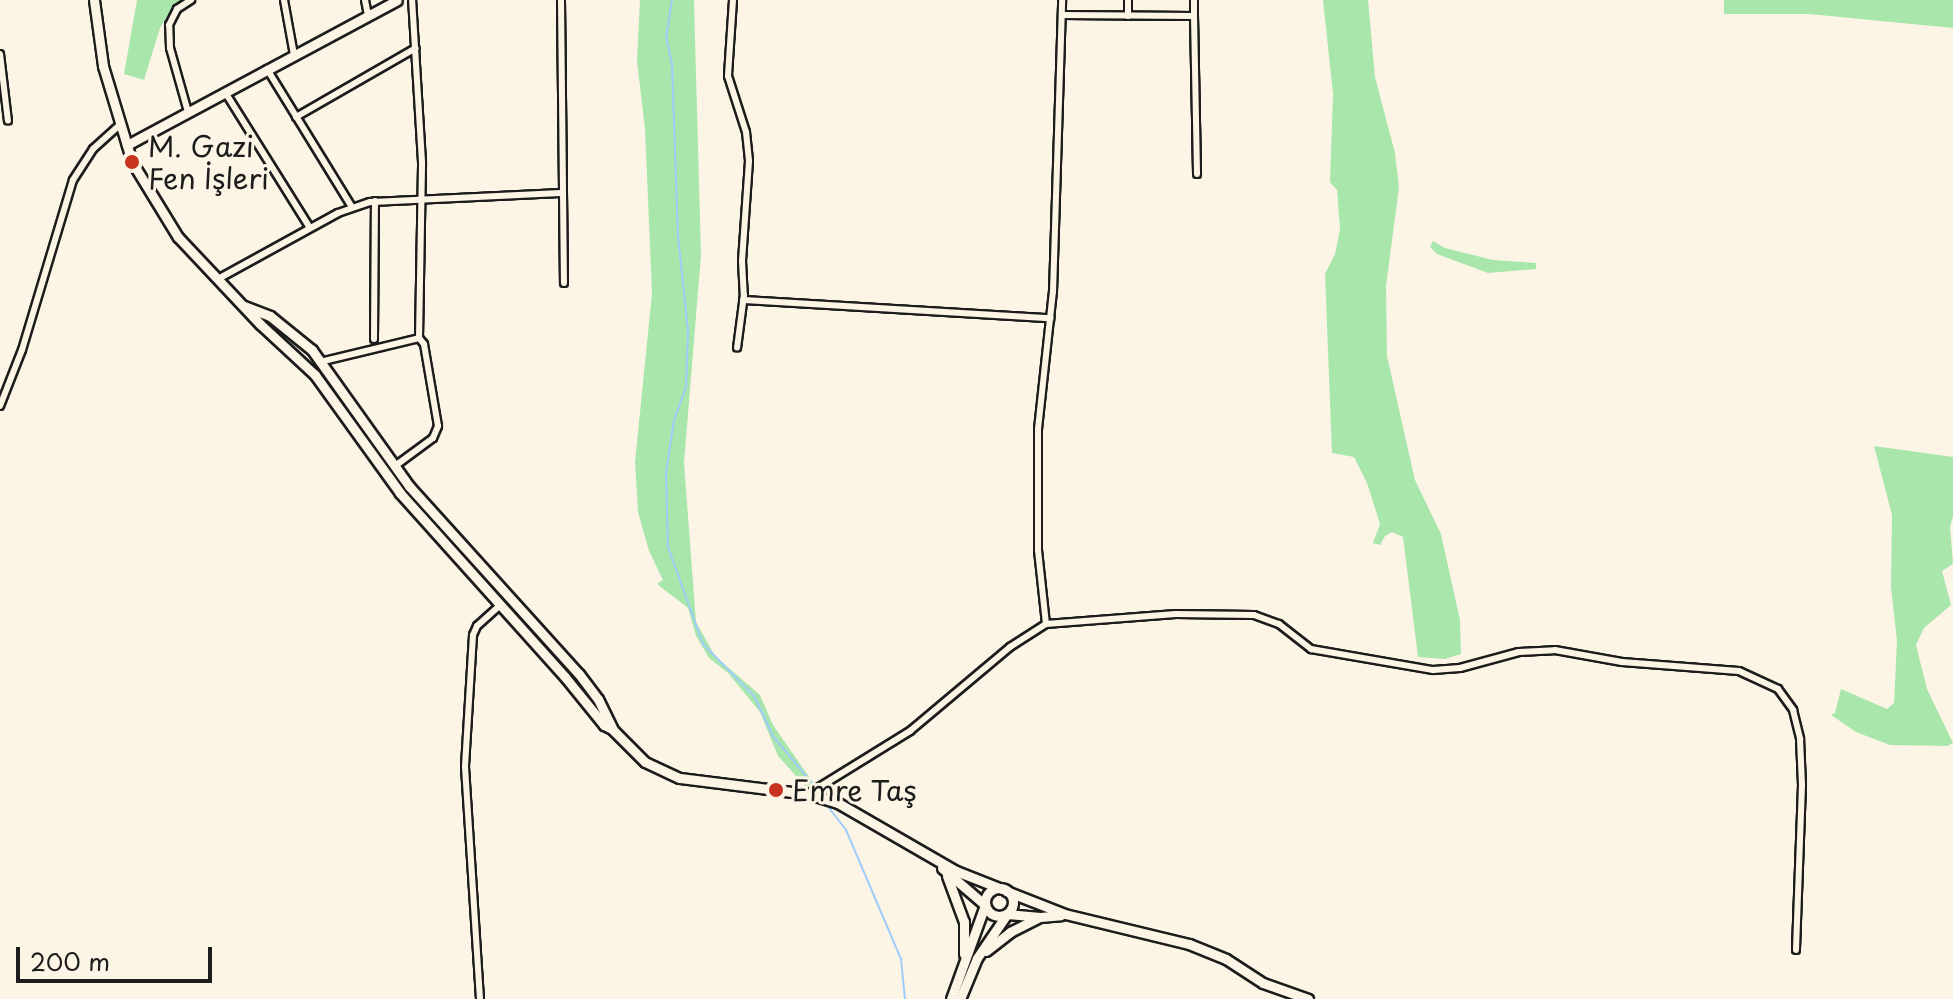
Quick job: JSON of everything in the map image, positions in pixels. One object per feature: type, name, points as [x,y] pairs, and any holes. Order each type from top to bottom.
[{"type":"street","points":[[94,0],[103,66],[132,162],[178,237],[216,280],[315,375],[400,493],[604,725],[645,762],[680,778],[808,794],[838,803],[956,871],[1065,914],[1189,944],[1226,959],[1263,983],[1308,999]]},
{"type":"street","points":[[188,112],[170,48],[169,25],[177,9],[191,0]]},
{"type":"street","points":[[294,55],[285,3],[295,0]]},
{"type":"street","points":[[365,0],[368,15]]},
{"type":"street","points":[[127,145],[397,0]]},
{"type":"street","points":[[395,466],[433,438],[438,429],[424,344],[419,338],[422,197],[412,0]]},
{"type":"street","points":[[561,0],[564,283]]},
{"type":"street","points":[[733,0],[728,76],[746,132],[749,161],[742,261],[743,300],[737,348]]},
{"type":"street","points":[[1046,624],[1038,550],[1038,429],[1050,318],[1058,196],[1062,0]]},
{"type":"street","points":[[1128,0],[1128,16]]},
{"type":"street","points":[[1194,0],[1197,174]]},
{"type":"street","points":[[1062,15],[1194,16]]},
{"type":"street","points":[[296,117],[416,48]]},
{"type":"street","points":[[0,54],[8,121]]},
{"type":"street","points":[[267,69],[352,207]]},
{"type":"street","points":[[225,92],[310,228]]},
{"type":"street","points":[[0,406],[22,350],[73,180],[93,149],[121,124]]},
{"type":"street","points":[[216,280],[352,207],[375,201],[563,193]]},
{"type":"street","points":[[374,339],[375,201]]},
{"type":"street","points":[[743,300],[1050,318]]},
{"type":"street","points":[[244,306],[281,324],[320,362],[395,466],[579,674],[598,699],[613,730]]},
{"type":"street","points":[[320,362],[419,338]]},
{"type":"street","points":[[480,999],[465,766],[473,635],[477,626],[500,605]]},
{"type":"street","points":[[808,794],[910,731],[1010,647],[1046,624],[1176,614],[1254,615],[1279,624],[1311,649],[1433,670],[1460,668],[1519,652],[1555,650],[1622,662],[1739,671],[1778,689],[1793,710],[1800,739],[1802,785],[1796,950]]},
{"type":"street","points":[[918,847],[994,915],[1040,917],[1065,914]]},
{"type":"street","points":[[943,869],[964,922],[963,963]]},
{"type":"street","points":[[951,999],[989,892],[1004,890]]},
{"type":"street","points":[[960,999],[977,958],[1013,902],[1004,890]]},
{"type":"street","points":[[977,958],[1010,932],[1040,917]]},
{"type":"green space","points":[[137,0],[189,0],[171,10],[160,28],[144,80],[124,74]]},
{"type":"green space","points":[[640,0],[694,0],[701,255],[684,463],[696,622],[715,656],[760,695],[773,725],[814,784],[805,786],[778,756],[760,712],[728,673],[709,658],[696,636],[688,608],[657,584],[663,580],[649,551],[638,512],[635,462],[652,293],[645,129],[637,61]]},
{"type":"green space","points":[[1323,0],[1368,0],[1375,77],[1395,153],[1399,187],[1386,286],[1387,356],[1415,480],[1441,534],[1460,620],[1461,654],[1445,659],[1418,657],[1403,537],[1392,532],[1385,536],[1380,545],[1373,543],[1380,524],[1367,483],[1354,457],[1332,453],[1325,274],[1335,254],[1340,229],[1337,190],[1330,182],[1333,94]]},
{"type":"green space","points":[[1724,0],[1953,0],[1953,28],[1809,14],[1724,14]]},
{"type":"green space","points":[[1433,241],[1445,248],[1493,260],[1536,263],[1536,269],[1488,273],[1437,254],[1430,247]]},
{"type":"green space","points":[[1874,446],[1953,457],[1953,516],[1950,527],[1953,564],[1942,571],[1951,605],[1924,628],[1916,645],[1927,689],[1953,743],[1947,746],[1890,745],[1856,732],[1831,715],[1835,713],[1841,689],[1887,709],[1894,703],[1897,641],[1891,587],[1892,515]]},
{"type":"waterway","points":[[672,0],[666,36],[672,65],[678,236],[688,331],[686,387],[674,420],[666,473],[668,547],[703,644],[754,696],[773,736],[811,782]]},
{"type":"waterway","points":[[829,808],[846,830],[901,959],[905,999]]},
{"type":"place","name":"M. Gazi Fen İşleri","points":[[132,162]]},
{"type":"place","name":"Emre Taş","points":[[776,790]]}]
